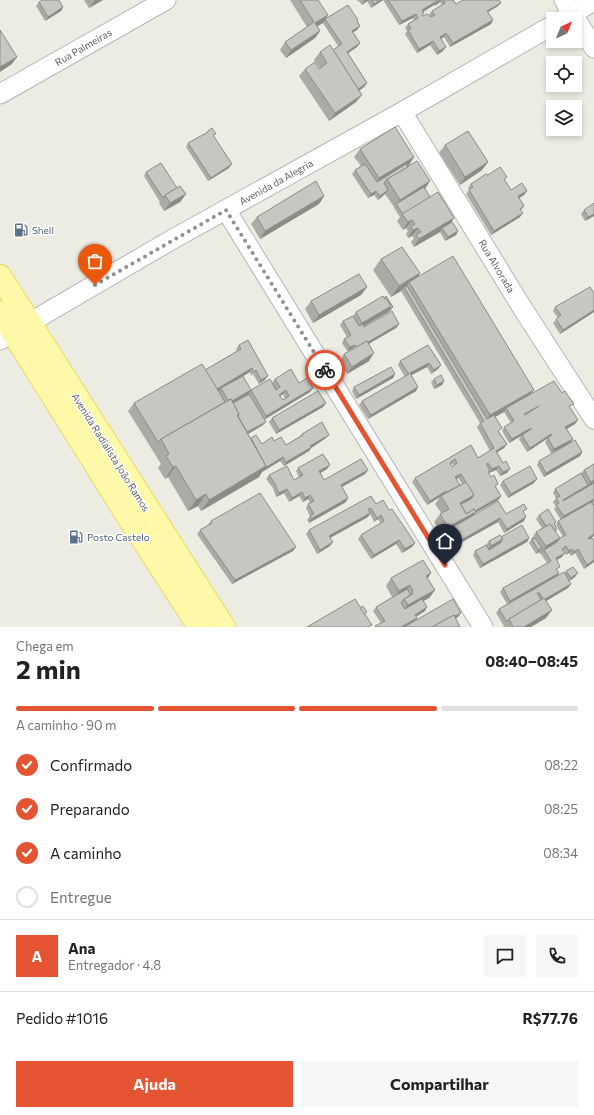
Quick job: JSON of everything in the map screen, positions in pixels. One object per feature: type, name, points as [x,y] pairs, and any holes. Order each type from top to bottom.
[{"type":"main road","name":"Avenida Radialista João Ramos","points":[[0,276],[14,332],[129,518],[199,627]]},
{"type":"main road","name":"Avenida Radialista João Ramos","points":[[0,312],[224,627]]},
{"type":"street","name":"Rua Palmeiras","points":[[0,94],[166,0]]},
{"type":"street","points":[[594,1],[566,11],[594,48]]},
{"type":"street","name":"Avenida da Alegria","points":[[14,332],[546,29]]},
{"type":"street","name":"Rua Alvorada","points":[[402,112],[594,419]]},
{"type":"street","points":[[226,210],[483,627]]},
{"type":"building","points":[[42,0],[59,0],[63,7],[48,17],[39,2]]},
{"type":"building","points":[[300,0],[318,0],[328,15],[315,23],[320,31],[291,50],[285,42],[314,22]]},
{"type":"building","points":[[372,0],[376,0],[378,2],[374,4]]},
{"type":"building","points":[[388,0],[440,0],[422,10],[424,13],[422,14],[423,16],[427,14],[431,17],[435,15],[432,11],[445,3],[444,0],[453,0],[456,4],[463,0],[499,0],[501,3],[487,11],[493,20],[453,43],[446,33],[440,37],[446,47],[439,51],[433,41],[419,49],[408,30],[411,29],[408,24],[418,18],[416,14],[402,21]]},
{"type":"building","points":[[348,5],[358,20],[357,21],[360,26],[352,31],[360,43],[347,52],[367,83],[358,89],[333,50],[342,44],[325,19]]},
{"type":"building","points":[[0,30],[17,57],[0,67]]},
{"type":"building","points":[[330,45],[362,95],[335,113],[305,69],[315,62],[319,69],[327,63],[320,52]]},
{"type":"building","points":[[395,127],[414,157],[379,178],[360,149]]},
{"type":"building","points":[[212,128],[216,134],[213,135],[232,164],[211,178],[188,143],[208,132]]},
{"type":"building","points":[[468,131],[488,162],[465,177],[445,145]]},
{"type":"building","points":[[417,161],[430,181],[400,200],[387,179]]},
{"type":"building","points":[[161,163],[177,188],[165,195],[163,198],[146,172]]},
{"type":"building","points":[[365,164],[377,182],[406,164],[408,167],[387,179],[384,183],[388,190],[380,196],[376,191],[371,194],[355,170]]},
{"type":"building","points":[[500,167],[507,177],[504,179],[511,190],[522,183],[527,191],[518,196],[524,206],[520,209],[523,213],[494,231],[469,190],[473,187],[471,184]]},
{"type":"building","points":[[316,181],[324,196],[265,231],[257,217]]},
{"type":"building","points":[[180,186],[186,194],[170,203],[165,195]]},
{"type":"building","points":[[424,187],[430,197],[403,214],[396,204]]},
{"type":"building","points":[[438,192],[454,218],[419,239],[416,235],[421,232],[418,228],[413,230],[411,227],[415,224],[412,220],[408,222],[402,214]]},
{"type":"building","points":[[594,203],[594,214],[588,217],[584,210]]},
{"type":"building","points":[[452,222],[458,231],[448,237],[442,228]]},
{"type":"building","points":[[402,247],[420,273],[399,286],[381,259]]},
{"type":"building","points":[[453,256],[534,390],[490,415],[409,282]]},
{"type":"building","points":[[359,274],[367,287],[319,315],[311,301]]},
{"type":"building","points":[[407,286],[487,419],[494,415],[502,428],[498,431],[507,444],[496,451],[503,463],[506,461],[510,469],[503,472],[499,466],[492,469],[488,463],[486,464],[490,470],[488,472],[491,477],[494,475],[498,484],[495,486],[501,496],[475,511],[474,509],[466,514],[461,504],[471,499],[474,495],[461,474],[455,477],[460,485],[447,492],[446,491],[430,501],[415,478],[471,445],[478,458],[494,448],[480,423],[484,421],[404,287]],"holes":[[[455,459],[457,463],[452,467],[450,463]]]},
{"type":"building","points":[[590,287],[594,293],[594,310],[563,330],[556,319],[561,315],[555,307]]},
{"type":"building","points":[[383,296],[391,306],[362,323],[356,312]]},
{"type":"building","points":[[386,296],[393,307],[388,310],[391,306],[386,298],[384,298]]},
{"type":"building","points":[[392,311],[399,324],[357,347],[355,345],[350,347],[344,339],[351,335],[343,321],[353,316],[359,326],[363,324],[364,327]]},
{"type":"building","points":[[248,340],[268,376],[261,380],[256,370],[254,372],[252,368],[217,389],[205,370],[241,349],[239,345]]},
{"type":"building","points":[[367,341],[374,353],[352,367],[344,354]]},
{"type":"building","points":[[428,345],[441,365],[434,370],[429,363],[410,373],[418,387],[371,415],[362,401],[409,374],[400,361]]},
{"type":"building","points":[[202,364],[225,402],[158,442],[134,403]]},
{"type":"building","points":[[391,367],[395,374],[359,395],[354,387]]},
{"type":"building","points":[[291,369],[299,383],[307,378],[313,388],[266,416],[251,390],[270,379],[276,390],[280,387],[275,379]],"holes":[[[286,390],[289,396],[283,400],[279,395]]]},
{"type":"building","points":[[441,375],[444,381],[437,385],[434,379]]},
{"type":"building","points":[[243,376],[251,390],[232,401],[231,399],[228,400],[221,388]]},
{"type":"building","points":[[554,381],[562,393],[565,391],[574,404],[569,406],[578,420],[565,427],[573,439],[554,449],[548,438],[552,435],[551,434],[530,448],[522,435],[531,428],[512,439],[504,427],[514,421],[506,408]],"holes":[[[539,406],[525,415],[524,414]]]},
{"type":"building","points":[[318,391],[326,403],[279,430],[272,418]]},
{"type":"building","points":[[249,394],[266,422],[247,432],[233,403]]},
{"type":"building","points":[[231,399],[239,414],[237,415],[266,466],[209,500],[206,494],[196,500],[176,466],[173,467],[166,456],[169,454],[161,439]]},
{"type":"building","points":[[322,422],[329,435],[286,462],[283,457],[265,468],[266,466],[251,438],[256,435],[262,444],[272,437],[274,441],[281,437],[286,445]]},
{"type":"building","points":[[575,440],[582,452],[546,473],[539,461]]},
{"type":"building","points":[[323,454],[330,465],[319,471],[324,480],[361,459],[368,470],[341,485],[348,498],[311,519],[310,516],[314,514],[308,504],[314,501],[310,495],[305,498],[302,492],[292,498],[287,489],[279,493],[269,475],[287,466],[294,480],[303,475],[298,468]]},
{"type":"building","points":[[594,464],[594,480],[591,482],[584,470]]},
{"type":"building","points":[[530,466],[537,479],[511,494],[503,481]]},
{"type":"building","points":[[581,473],[588,485],[563,501],[594,483],[594,499],[564,516],[556,505],[559,503],[556,498],[560,496],[555,489]]},
{"type":"building","points":[[466,482],[474,495],[460,503],[466,514],[474,509],[476,512],[448,527],[440,514],[449,509],[441,496]]},
{"type":"building","points":[[260,493],[296,547],[235,580],[200,530],[212,523],[211,521]]},
{"type":"building","points":[[371,496],[376,504],[383,500],[389,510],[392,509],[415,543],[405,549],[399,540],[374,555],[361,535],[384,521],[381,515],[377,518],[371,508],[368,509],[370,513],[329,536],[333,542],[320,550],[309,530]]},
{"type":"building","points":[[498,501],[506,514],[524,504],[527,509],[523,511],[526,517],[507,529],[500,518],[456,543],[448,530]]},
{"type":"building","points":[[591,502],[594,506],[594,534],[588,538],[592,538],[594,541],[594,560],[587,565],[578,549],[574,552],[572,549],[569,551],[566,546],[562,549],[565,553],[556,558],[560,567],[556,569],[559,573],[510,601],[503,588],[551,561],[544,550],[566,535],[558,521]]},
{"type":"building","points":[[548,509],[556,522],[554,524],[557,529],[555,530],[550,524],[546,526],[539,515]]},
{"type":"building","points":[[550,524],[560,538],[546,546],[536,532]]},
{"type":"building","points":[[522,525],[529,538],[483,564],[475,551],[486,545],[489,550],[500,543],[503,539],[501,537]]},
{"type":"building","points":[[500,535],[503,539],[491,546],[489,541]]},
{"type":"building","points":[[535,538],[542,548],[538,550],[532,539]]},
{"type":"building","points":[[423,560],[431,573],[426,576],[435,590],[408,605],[404,599],[413,594],[410,585],[399,591],[391,578]]},
{"type":"building","points":[[573,567],[578,573],[571,578],[566,571]]},
{"type":"building","points":[[564,572],[571,584],[545,599],[543,599],[540,593],[537,593],[541,600],[509,619],[507,622],[499,609]]},
{"type":"building","points":[[407,589],[410,594],[401,603],[405,609],[422,599],[427,607],[415,615],[417,618],[401,627],[376,627],[375,626],[385,621],[376,607]]},
{"type":"building","points":[[544,598],[552,610],[524,627],[513,627],[509,619]]},
{"type":"building","points":[[355,599],[372,625],[368,627],[307,627]]},
{"type":"building","points":[[453,599],[461,613],[455,616],[454,615],[432,627],[404,627]]},
{"type":"building","points":[[363,606],[367,612],[364,614],[360,608]]},
{"type":"building","points":[[454,615],[460,627],[432,627]]},
{"type":"way so far","points":[[95,285],[226,210],[325,370]]},
{"type":"place","name":"Shell","points":[[21,230]]},
{"type":"place","name":"Posto Castelo","points":[[76,537]]},
{"type":"route","points":[[325,370],[445,565]]}]
